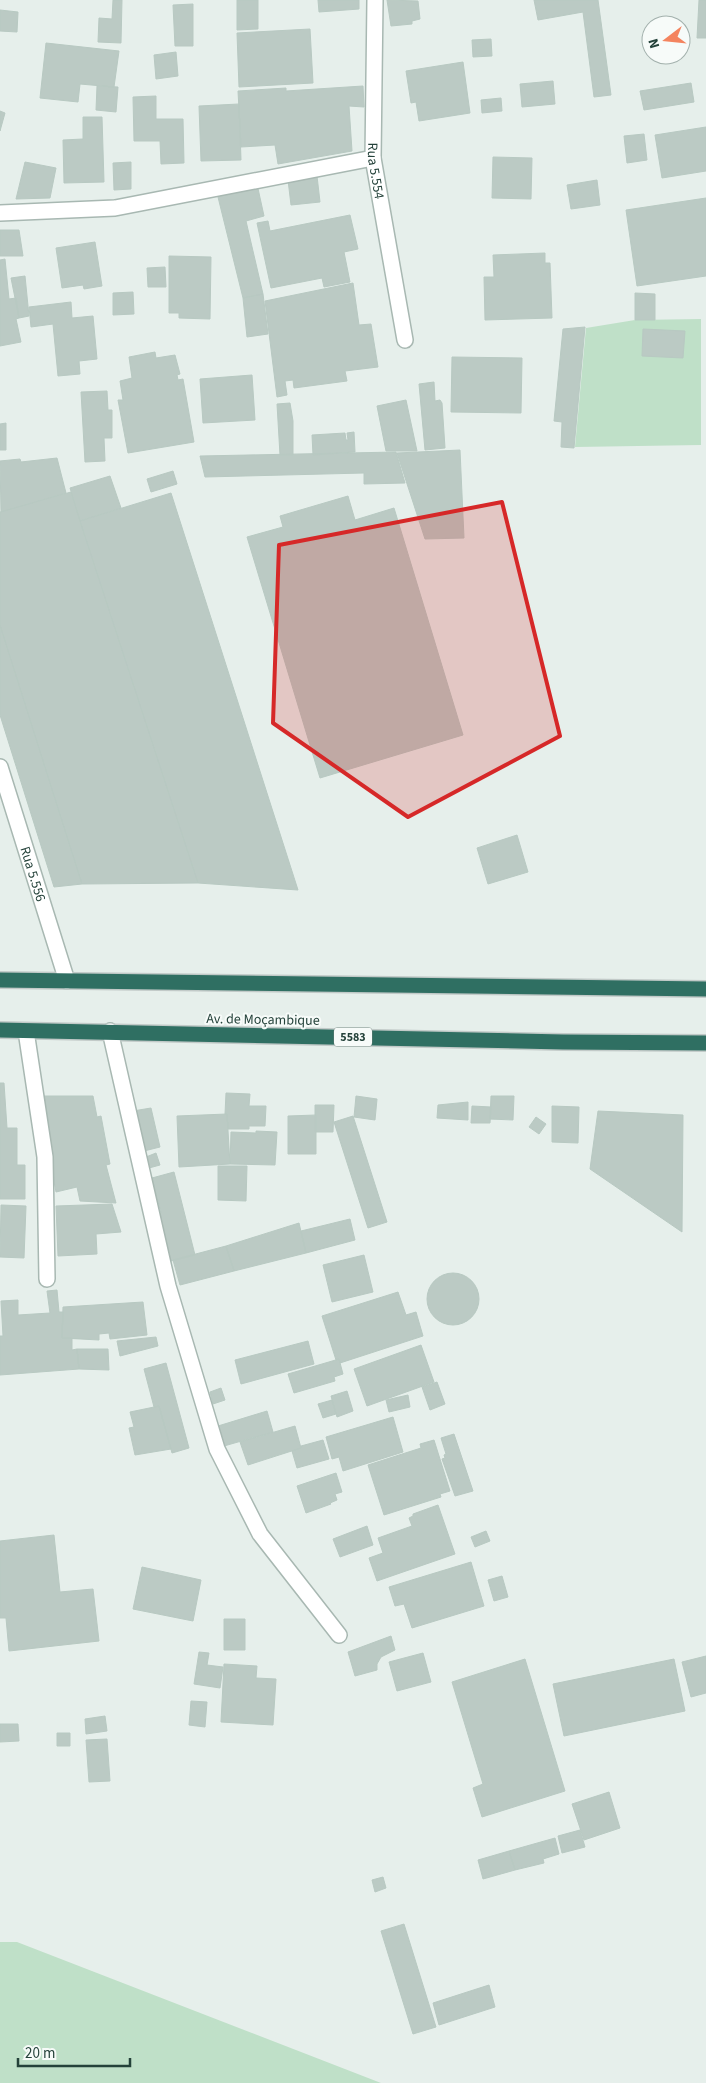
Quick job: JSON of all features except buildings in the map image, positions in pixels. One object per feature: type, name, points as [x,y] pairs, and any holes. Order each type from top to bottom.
[{"type":"highway","points":[[0,980],[706,989]]},
{"type":"highway","name":"Av. de Moçambique","points":[[0,1030],[706,1043]]},
{"type":"street","name":"Rua 5.554","points":[[375,0],[373,158],[405,340]]},
{"type":"street","points":[[0,213],[116,208],[373,158]]},
{"type":"street","name":"Rua 5.556","points":[[0,767],[67,981]]},
{"type":"street","points":[[26,1031],[44,1157],[48,1279]]},
{"type":"street","points":[[110,1032],[168,1286],[217,1449],[260,1534],[339,1635]]},
{"type":"highlighted area","points":[[502,502],[560,736],[408,817],[273,723],[279,545]]},
{"type":"green space","points":[[701,319],[701,445],[575,447],[586,328],[635,320]]},
{"type":"green space","points":[[0,1942],[17,1942],[381,2083],[0,2083]]}]
